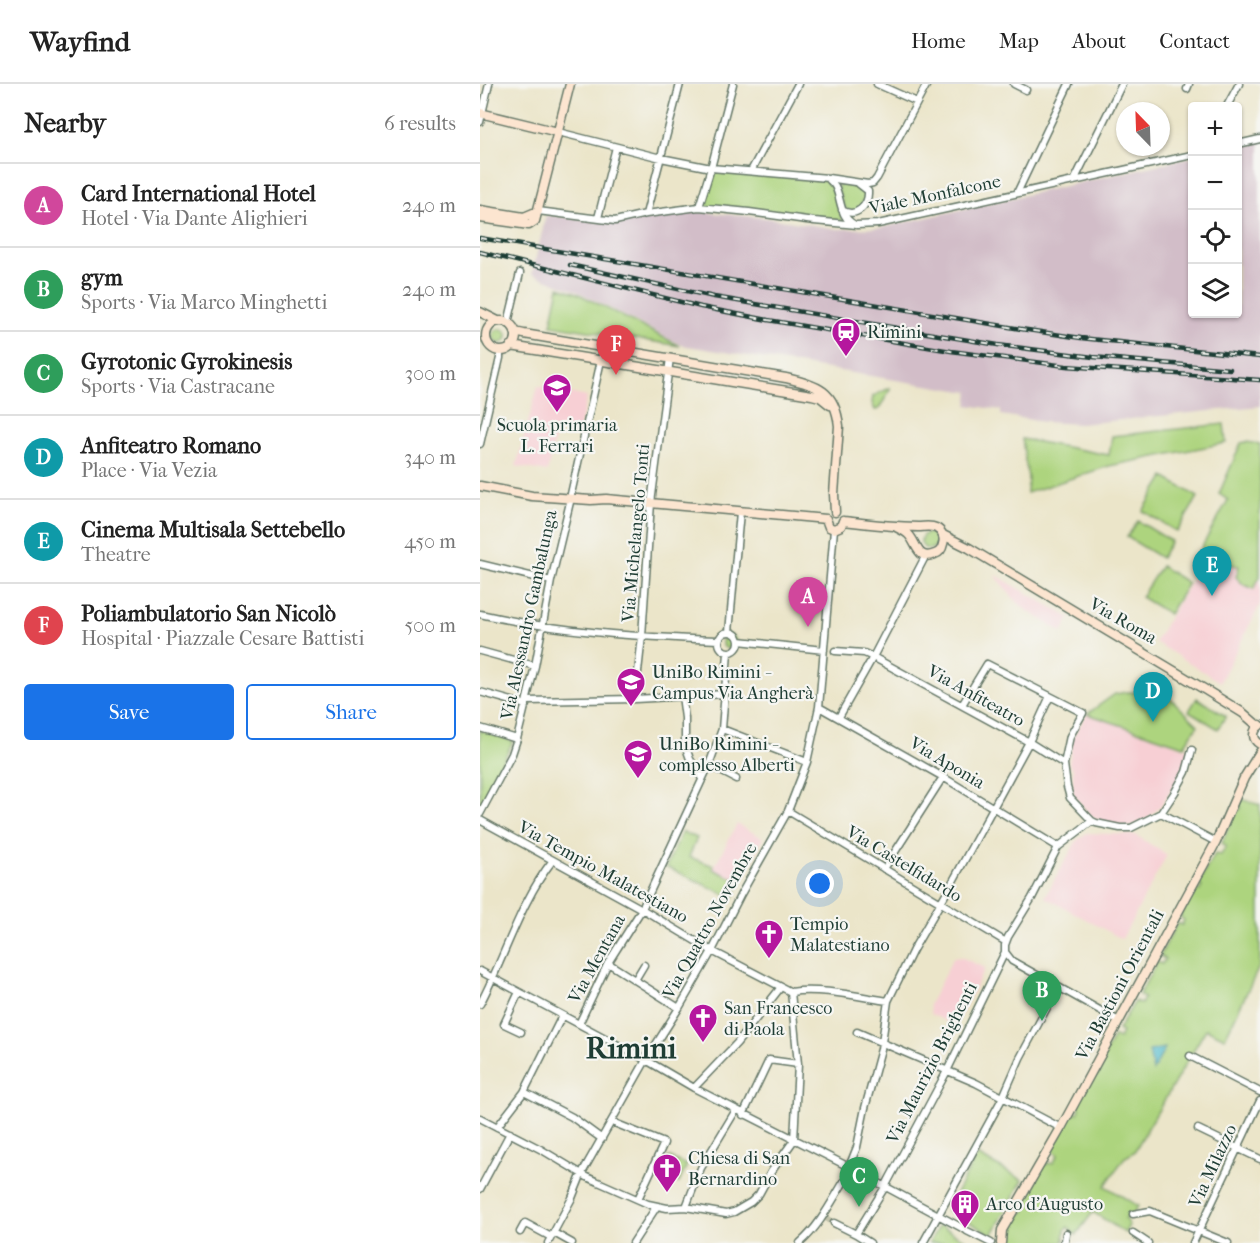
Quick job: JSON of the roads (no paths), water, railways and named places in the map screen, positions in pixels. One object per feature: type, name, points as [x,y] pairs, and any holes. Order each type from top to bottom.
[{"type":"street","points":[[489,84],[481,116],[711,168],[828,178],[868,184],[873,183],[877,178],[927,84]]},
{"type":"street","points":[[480,218],[529,225],[535,221],[570,84]]},
{"type":"street","points":[[646,214],[680,84]]},
{"type":"street","points":[[699,207],[733,84]]},
{"type":"street","points":[[751,171],[798,84]]},
{"type":"street","points":[[877,84],[916,102]]},
{"type":"street","points":[[1014,84],[1026,90]]},
{"type":"street","points":[[1017,193],[1069,84]]},
{"type":"street","points":[[1074,181],[1122,84]]},
{"type":"street","points":[[1229,102],[1239,84]]},
{"type":"street","points":[[1242,143],[1260,139]]},
{"type":"street","points":[[598,218],[616,147]]},
{"type":"street","name":"Viale Monfalcone","points":[[538,211],[615,221],[646,214],[699,207],[856,225],[878,224],[1188,156]]},
{"type":"street","points":[[828,178],[835,186],[845,217],[856,225]]},
{"type":"street","points":[[835,186],[841,180]]},
{"type":"street","points":[[842,209],[853,214],[861,210],[869,195],[864,186],[857,182]]},
{"type":"street","points":[[480,210],[524,217],[538,211]]},
{"type":"street","points":[[508,323],[520,273]]},
{"type":"street","points":[[480,312],[508,323],[515,332],[515,339],[505,350],[480,349]]},
{"type":"street","points":[[484,336],[490,326],[498,321]]},
{"type":"street","points":[[480,322],[488,344],[496,349],[500,358],[483,422],[480,444]]},
{"type":"street","points":[[515,332],[786,378],[820,390],[832,401],[838,417],[835,512]]},
{"type":"street","points":[[511,346],[820,397],[828,402],[838,417]]},
{"type":"street","name":"Via Alessandro Gambalunga","points":[[480,814],[511,755],[517,738],[535,666],[551,581],[604,347]]},
{"type":"street","name":"Via Michelangelo Tonti","points":[[635,699],[642,636],[651,503],[670,358]]},
{"type":"street","points":[[480,486],[519,492],[532,491],[571,496],[592,495],[606,499],[826,519]]},
{"type":"street","points":[[729,632],[740,512]]},
{"type":"street","points":[[826,519],[830,513],[835,512],[842,516],[843,521]]},
{"type":"street","points":[[826,519],[829,526],[834,529],[839,527],[843,521]]},
{"type":"street","points":[[843,521],[896,527],[932,526],[943,535],[944,544],[935,554],[926,555],[918,550],[908,534],[896,527]]},
{"type":"street","points":[[914,542],[916,533],[923,527]]},
{"type":"street","name":"Via Quattro Novembre","points":[[551,1238],[582,1173],[646,1060],[712,951],[788,811],[807,762],[819,707],[834,529]]},
{"type":"street","name":"Via Roma","points":[[943,535],[969,548],[1204,688],[1259,726]]},
{"type":"street","points":[[942,548],[969,548]]},
{"type":"street","points":[[839,717],[926,555]]},
{"type":"street","points":[[480,564],[551,581]]},
{"type":"street","points":[[480,614],[542,627],[590,633],[719,640]]},
{"type":"street","points":[[729,632],[737,636],[739,641],[737,648],[731,652],[724,652],[719,647],[719,640],[721,635],[729,632]]},
{"type":"street","points":[[739,641],[824,650]]},
{"type":"street","points":[[480,651],[535,666]]},
{"type":"street","name":"Via Anfiteatro","points":[[835,651],[864,653],[873,657],[1029,742],[1064,764]]},
{"type":"street","name":"Via Mentana","points":[[579,1024],[608,963],[642,909],[709,765],[722,729],[728,652]]},
{"type":"street","points":[[962,705],[987,664],[1083,713],[1070,736],[1064,764],[1067,787],[1070,798],[1092,821],[1108,826],[1131,828],[1161,813],[1186,772],[1192,750]]},
{"type":"street","points":[[480,692],[526,703],[725,694]]},
{"type":"street","points":[[682,696],[686,718],[685,745],[702,779]]},
{"type":"street","points":[[800,1243],[824,1217],[851,1168],[882,1042],[888,1001],[913,950],[1029,742],[1050,696]]},
{"type":"street","name":"Via Aponia","points":[[819,707],[943,777],[1058,846]]},
{"type":"street","points":[[1259,726],[1254,737],[1260,744]]},
{"type":"street","points":[[480,728],[517,738]]},
{"type":"street","points":[[722,729],[807,762]]},
{"type":"street","name":"Via Bastioni Orientali","points":[[1001,1243],[1002,1230],[1061,1128],[1216,842],[1244,778],[1260,752]]},
{"type":"street","points":[[709,765],[736,779]]},
{"type":"street","points":[[884,869],[943,777]]},
{"type":"street","name":"Via Castelfidardo","points":[[788,811],[1006,947],[1012,961],[1119,1021]]},
{"type":"street","points":[[1161,813],[1216,842]]},
{"type":"street","name":"Via Tempio Malatestiano","points":[[480,820],[642,909],[712,951],[790,992]]},
{"type":"street","points":[[1058,846],[1092,821]]},
{"type":"street","name":"Via Maurizio Brighenti","points":[[856,1234],[885,1188],[947,1071],[1006,947],[1008,937],[1032,898],[1058,846]]},
{"type":"street","points":[[480,1004],[494,978],[525,905],[553,860]]},
{"type":"street","points":[[608,963],[679,1008]]},
{"type":"street","points":[[635,980],[644,965]]},
{"type":"street","points":[[480,971],[743,1115],[851,1168],[991,1243]]},
{"type":"street","points":[[694,1088],[702,1083],[737,1043],[781,987]]},
{"type":"street","points":[[922,1243],[1003,1097],[1020,1058],[1058,987]]},
{"type":"street","points":[[519,992],[504,1024],[521,1032]]},
{"type":"street","points":[[480,1118],[582,1173],[648,1204],[666,1208],[686,1207],[726,1214],[734,1212],[751,1202],[759,1194],[771,1172],[794,1140],[798,1064],[790,992],[836,993],[888,1001]]},
{"type":"street","points":[[497,1127],[524,1092],[562,1016]]},
{"type":"street","points":[[857,1032],[976,1083],[1061,1128]]},
{"type":"street","points":[[1191,1056],[1260,1092]]},
{"type":"street","points":[[743,1115],[770,1060],[798,1064]]},
{"type":"street","points":[[524,1092],[572,1117],[602,1139]]},
{"type":"street","name":"Via Milazzo","points":[[1193,1243],[1260,1101]]},
{"type":"street","points":[[686,1207],[701,1168],[736,1110]]},
{"type":"street","points":[[612,1122],[664,1143],[638,1199]]},
{"type":"street","points":[[1198,1129],[1260,1159]]},
{"type":"street","points":[[480,1189],[510,1133]]},
{"type":"street","points":[[633,1243],[657,1206]]},
{"type":"street","points":[[1133,1214],[1150,1211],[1227,1243]]},
{"type":"street","points":[[520,1232],[525,1223],[551,1238],[572,1243]]},
{"type":"street","points":[[834,1223],[870,1243]]},
{"type":"street","points":[[1063,1243],[1066,1233]]},
{"type":"street","points":[[1133,1233],[1148,1243]]},
{"type":"street","points":[[807,1237],[812,1243]]},
{"type":"water","points":[[1165,1048],[1153,1071],[1149,1051]]},
{"type":"tunnel","points":[[826,1218],[834,1223]]},
{"type":"railway","points":[[480,238],[1021,329],[1081,338],[1260,357]]},
{"type":"railway","points":[[480,252],[701,307],[951,351],[1066,366],[1260,380]]},
{"type":"railway","points":[[570,265],[714,297],[998,345],[1093,357],[1230,369]]},
{"type":"place","name":"Rimini","points":[[846,358]]},
{"type":"place","name":"Poliambulatorio San Nicolò","points":[[616,375]]},
{"type":"place","name":"Scuola primaria L. Ferrari","points":[[557,414]]},
{"type":"place","name":"Cinema Multisala Settebello","points":[[1212,596]]},
{"type":"place","name":"Card International Hotel","points":[[808,627]]},
{"type":"place","name":"UniBo Rimini - Campus Via Angherà","points":[[631,708]]},
{"type":"place","name":"Anfiteatro Romano","points":[[1153,722]]},
{"type":"place","name":"UniBo Rimini - complesso Alberti","points":[[638,780]]},
{"type":"place","name":"Tempio Malatestiano","points":[[769,960]]},
{"type":"place","name":"gym","points":[[1042,1021]]},
{"type":"place","name":"San Francesco di Paola","points":[[703,1044]]},
{"type":"place","name":"Chiesa di San Bernardino","points":[[667,1194]]},
{"type":"place","name":"Gyrotonic Gyrokinesis","points":[[859,1207]]},
{"type":"place","name":"Arco d'Augusto","points":[[965,1230]]},
{"type":"district","name":"Rimini","points":[[631,1048]]}]
